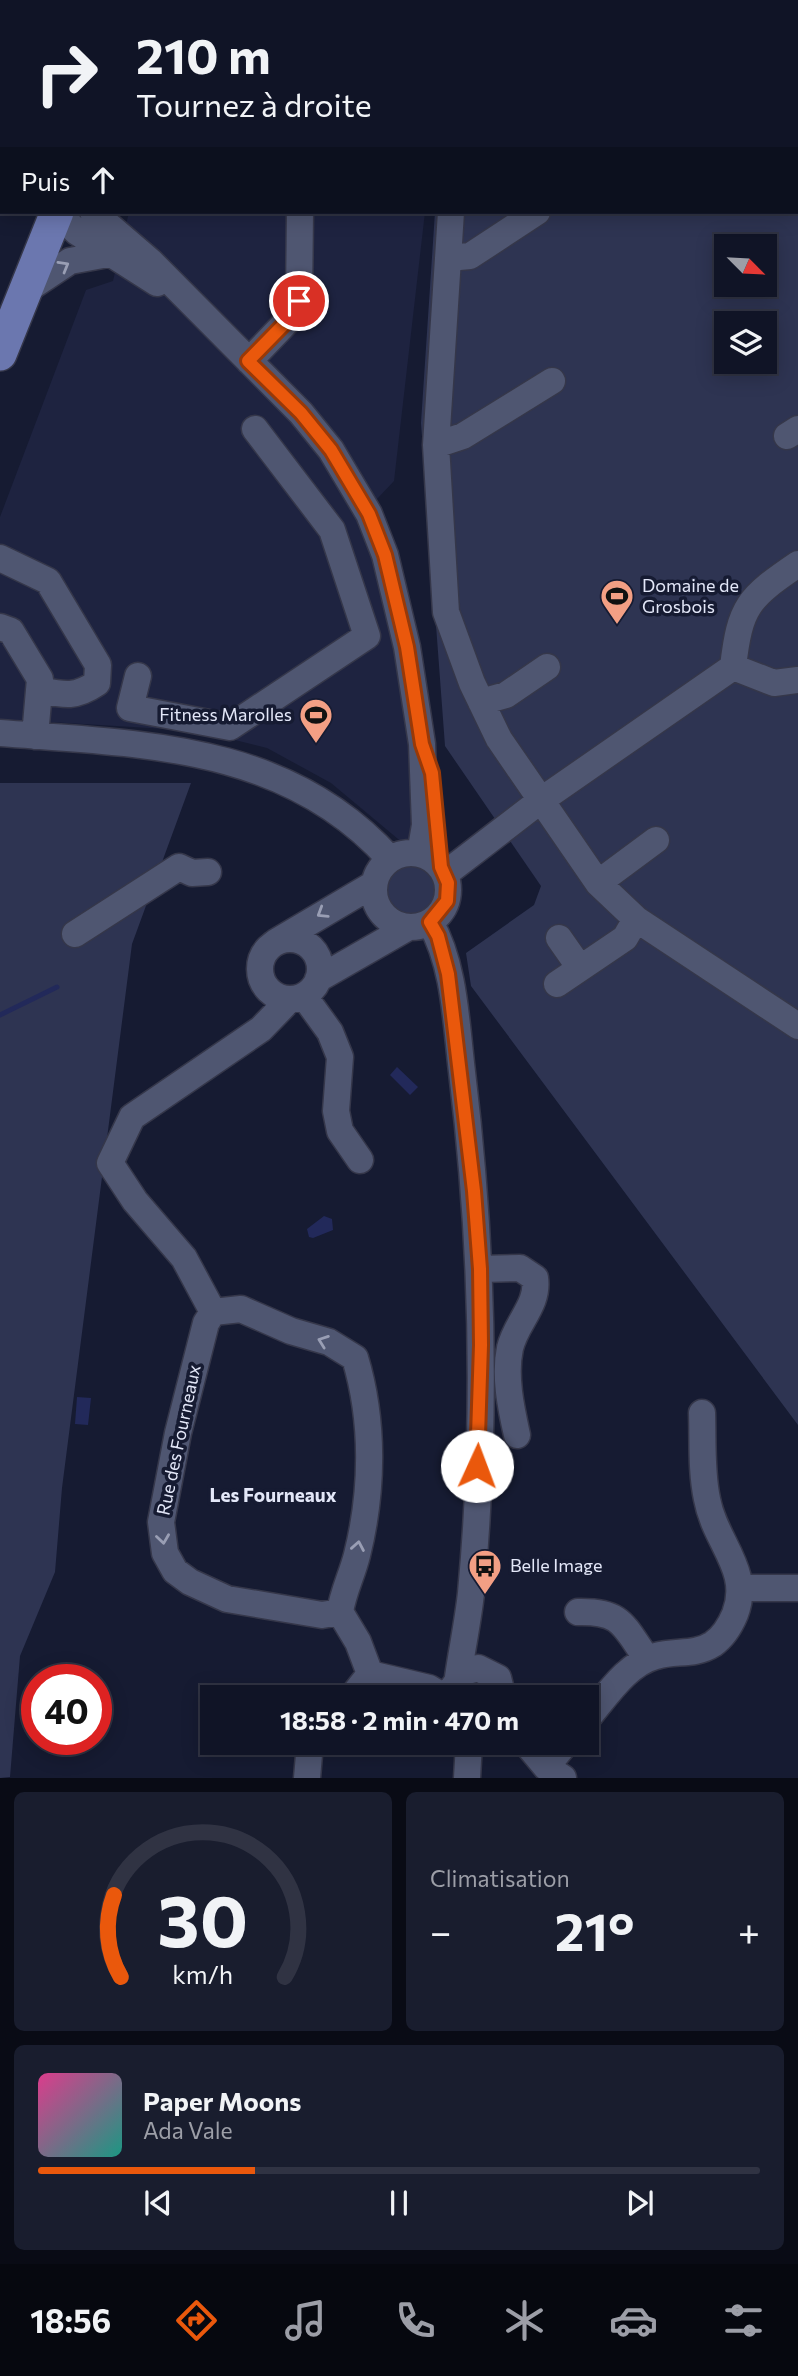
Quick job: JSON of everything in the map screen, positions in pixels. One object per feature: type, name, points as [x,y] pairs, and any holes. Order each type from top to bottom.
[{"type":"main road","points":[[0,354],[33,214]]},
{"type":"main road","points":[[13,293],[56,214]]},
{"type":"street","points":[[59,214],[77,232],[108,254],[194,307]]},
{"type":"street","points":[[95,214],[150,261],[315,429],[331,450],[369,514],[385,555],[407,647],[422,744],[432,773],[435,865],[447,901],[419,925],[304,992],[261,1029],[132,1117],[110,1163],[135,1201],[184,1258],[213,1312],[241,1309],[291,1331],[329,1342],[355,1358],[364,1389],[370,1471],[357,1555],[343,1595],[341,1612],[358,1643],[370,1674]]},
{"type":"street","points":[[248,361],[295,313],[299,301],[300,214]]},
{"type":"street","points":[[451,214],[436,444],[446,612],[481,702],[499,738],[598,883],[636,919],[798,1026]]},
{"type":"street","points":[[448,258],[470,256],[534,214]]},
{"type":"street","points":[[13,293],[70,261],[108,254]]},
{"type":"street","points":[[436,444],[463,436],[552,380]]},
{"type":"street","points":[[138,676],[130,708],[229,727],[368,636],[332,530],[255,429]]},
{"type":"street","points":[[332,530],[369,514]]},
{"type":"street","points":[[0,558],[48,581],[98,665],[97,682],[82,693],[64,695],[39,690]]},
{"type":"street","points":[[501,1685],[498,1678],[486,1669],[477,1648],[471,1595],[481,1359],[480,1269],[455,1016],[438,936],[419,925],[385,918],[374,896],[374,884],[377,874],[390,859],[399,854],[435,865],[540,801],[733,667],[738,624],[760,590],[798,564]]},
{"type":"street","points":[[0,627],[11,631],[40,679],[35,736]]},
{"type":"street","points":[[481,702],[506,695],[547,667]]},
{"type":"street","points":[[733,667],[774,683],[798,680]]},
{"type":"street","points":[[0,733],[140,744],[221,757],[285,782],[347,819],[390,859]]},
{"type":"street","points":[[598,883],[656,840]]},
{"type":"street","points":[[75,934],[179,867],[192,873],[208,872]]},
{"type":"street","points":[[304,992],[270,992],[260,975],[263,954],[272,945],[374,884]]},
{"type":"street","points":[[557,984],[625,938],[636,919]]},
{"type":"street","points":[[272,945],[290,939],[308,945],[318,960],[304,992]]},
{"type":"street","points":[[559,939],[580,968]]},
{"type":"street","points":[[304,992],[330,1032],[340,1056],[336,1111],[341,1131],[360,1160]]},
{"type":"street","points":[[480,1269],[520,1268],[535,1278],[535,1298],[510,1348],[509,1390],[517,1435]]},
{"type":"street","name":"Rue des Fourneaux","points":[[213,1312],[206,1323],[178,1433],[161,1522],[165,1553],[175,1571],[183,1577],[227,1599],[322,1615],[341,1612]]},
{"type":"street","points":[[599,1705],[635,1663],[658,1655],[694,1653],[715,1643],[730,1627],[741,1599],[740,1575],[720,1541],[707,1500],[702,1413]]},
{"type":"street","points":[[740,1588],[798,1588]]},
{"type":"street","points":[[448,1685],[471,1595]]},
{"type":"street","points":[[578,1612],[604,1612],[619,1620],[647,1659]]},
{"type":"street","points":[[452,1685],[471,1669],[486,1669]]},
{"type":"street","points":[[370,1674],[426,1685]]},
{"type":"street","points":[[361,1685],[370,1674]]},
{"type":"street","points":[[307,1777],[309,1755]]},
{"type":"street","points":[[467,1777],[468,1755]]},
{"type":"street","points":[[555,1757],[578,1777]]},
{"type":"shaded area","points":[[129,214],[425,214],[394,481],[358,519],[387,590],[413,777],[413,836],[404,844],[331,783],[267,748],[199,731],[0,719],[0,517],[86,290],[113,281]]},
{"type":"shaded area","name":"Domaine de Grosbois","points":[[435,214],[798,214],[798,1425],[471,986],[466,953],[534,905],[541,886],[445,746],[421,423]]},
{"type":"shaded area","points":[[0,783],[191,783],[132,944],[62,1488],[55,1572],[20,1656],[10,1777],[0,1778]]},
{"type":"shaded area","points":[[401,866],[421,866],[435,880],[435,900],[421,914],[401,914],[387,900],[387,880]]},
{"type":"shaded area","points":[[397,1067],[418,1087],[410,1095],[390,1075]]},
{"type":"shaded area","points":[[324,1216],[332,1219],[333,1230],[309,1237],[307,1229]]},
{"type":"shaded area","points":[[77,1397],[91,1398],[88,1425],[75,1424]]},
{"type":"waterway","points":[[0,1015],[57,987]]},
{"type":"place","name":"Domaine de Grosbois","points":[[617,626]]},
{"type":"place","name":"Fitness Marolles","points":[[316,745]]},
{"type":"place","name":"Belle Image","points":[[485,1596]]},
{"type":"district","name":"Les Fourneaux","points":[[273,1495]]},
{"type":"route","points":[[299,301],[288,322],[248,361],[315,429],[331,450],[369,514],[385,555],[407,647],[422,744],[432,773],[439,855],[448,883],[448,892],[443,909],[438,917],[430,922],[438,936],[455,1016],[467,1114],[480,1269],[481,1345],[477,1466]]}]
